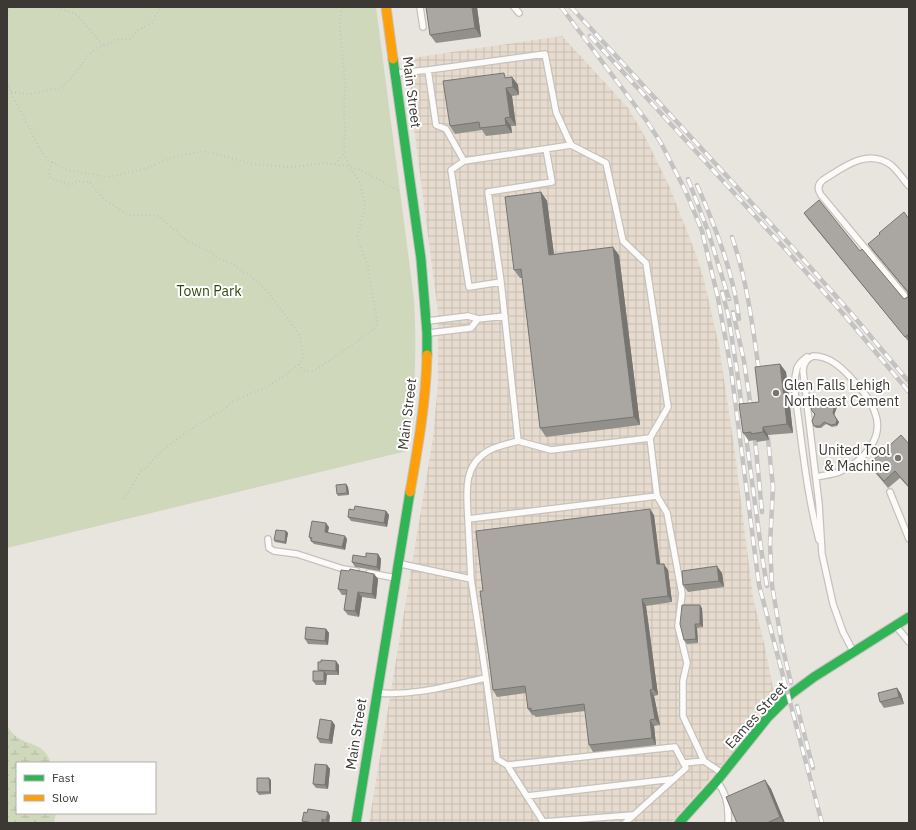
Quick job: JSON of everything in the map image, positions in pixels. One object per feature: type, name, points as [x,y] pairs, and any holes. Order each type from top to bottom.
[{"type":"main road","name":"Main Street","points":[[356,823],[422,415],[426,381],[427,333],[421,259],[386,7]]},
{"type":"main road","name":"Eames Street","points":[[679,823],[723,774],[768,717],[784,700],[809,680],[909,617]]},
{"type":"lane","points":[[420,7],[423,27]]},
{"type":"lane","points":[[514,7],[519,13]]},
{"type":"lane","points":[[396,73],[545,54],[556,112],[570,145]]},
{"type":"lane","points":[[428,70],[436,125],[446,129],[464,161]]},
{"type":"lane","points":[[501,282],[469,287],[451,170],[464,161],[570,145],[606,163],[623,241],[646,263],[668,407],[650,438],[657,496],[667,513],[682,594],[678,626],[687,663],[683,681],[683,716],[704,762],[723,774]]},
{"type":"lane","points":[[518,441],[501,282],[488,192],[552,182],[546,149]]},
{"type":"lane","points":[[909,186],[891,166],[878,159],[864,158],[850,163],[823,180],[818,188],[821,195],[909,302]]},
{"type":"lane","points":[[426,322],[468,316],[478,319],[505,316]]},
{"type":"lane","points":[[427,333],[470,328],[478,319]]},
{"type":"lane","points":[[813,356],[806,361],[803,370],[816,476],[822,554]]},
{"type":"lane","points":[[816,476],[838,472],[856,462],[873,443],[876,436],[878,423],[870,401],[845,371],[828,359],[819,356],[804,359],[798,365],[795,387],[814,520],[833,604],[843,632],[854,653]]},
{"type":"lane","points":[[633,816],[544,822],[507,765],[497,759],[471,579],[467,481],[475,462],[488,451],[518,441],[550,450],[650,438]]},
{"type":"lane","points":[[890,492],[909,539]]},
{"type":"lane","points":[[468,519],[657,496]]},
{"type":"lane","points":[[268,539],[269,548],[274,551],[297,554],[343,569],[396,578]]},
{"type":"lane","points":[[398,564],[471,579]]},
{"type":"lane","points":[[896,626],[909,642]]},
{"type":"lane","points":[[377,692],[396,694],[421,692],[486,678]]},
{"type":"lane","points":[[507,765],[675,747],[686,768],[625,823]]},
{"type":"lane","points":[[684,763],[704,762]]},
{"type":"lane","points":[[527,796],[674,779]]},
{"type":"lane","points":[[716,782],[722,787],[726,796],[728,805],[728,823]]},
{"type":"path","points":[[7,19],[9,7]]},
{"type":"path","points":[[57,7],[77,15],[102,46]]},
{"type":"path","points":[[11,92],[30,94],[58,89],[64,86],[91,52],[96,48],[109,44],[116,39],[131,39],[138,30],[154,22],[155,16],[162,7]]},
{"type":"path","points":[[299,364],[300,367],[306,371],[313,371],[374,330],[377,325],[368,265],[358,237],[365,207],[364,199],[360,184],[350,168],[344,154],[344,83],[340,28],[341,12],[343,7]]},
{"type":"path","points":[[7,82],[40,149],[48,160],[67,170],[108,177],[147,168],[171,158],[204,151],[254,164],[291,167],[326,162],[335,164],[360,170],[412,198]]},
{"type":"path","points":[[335,164],[344,154]]},
{"type":"path","points":[[53,162],[50,168],[49,177],[62,180],[67,184],[72,184],[77,180],[83,182],[89,181],[102,198],[128,214],[155,215],[160,217],[187,241],[211,252],[217,258],[234,265],[241,271],[248,274],[265,289],[300,337],[303,356],[299,364],[267,387],[231,402],[223,411],[217,413],[185,433],[141,471],[123,500]]},
{"type":"shaded area","points":[[562,36],[628,108],[645,137],[670,188],[695,252],[704,280],[719,346],[734,446],[753,598],[776,703],[671,823],[369,823],[433,438],[438,383],[438,312],[405,59]]},
{"type":"green space","name":"Town Park","points":[[7,7],[376,7],[414,299],[415,375],[407,451],[7,548]]},
{"type":"green space","points":[[7,726],[18,738],[38,746],[45,752],[50,762],[16,762],[16,814],[56,814],[54,822],[52,823],[7,823]]},
{"type":"building","points":[[426,7],[472,7],[475,28],[430,35]]},
{"type":"building","points":[[504,73],[505,78],[512,77],[513,87],[506,88],[510,117],[505,118],[506,125],[480,128],[479,122],[450,126],[443,81]]},
{"type":"building","points":[[541,192],[549,255],[613,247],[634,417],[540,428],[521,269],[514,270],[505,197]]},
{"type":"building","points":[[819,200],[860,251],[862,249],[904,299],[908,297],[908,292],[868,244],[904,212],[909,219],[909,334],[905,337],[804,213]]},
{"type":"building","name":"Glen Falls Lehigh Northeast Cement","points":[[780,364],[787,424],[763,427],[763,432],[751,434],[751,432],[743,433],[739,404],[759,402],[755,367]]},
{"type":"building","points":[[828,402],[833,402],[835,405],[833,413],[837,420],[836,424],[831,425],[824,422],[820,426],[814,426],[812,421],[815,414],[811,408],[815,403],[823,406]]},
{"type":"building","name":"United Tool & Machine","points":[[901,435],[909,444],[909,487],[895,471],[884,481],[869,464]]},
{"type":"building","points":[[346,484],[347,493],[337,494],[336,485]]},
{"type":"building","points":[[355,506],[386,511],[384,523],[348,517],[349,509],[354,510]]},
{"type":"building","points":[[650,509],[657,564],[664,564],[668,596],[642,599],[653,689],[650,690],[655,719],[650,720],[652,738],[589,745],[584,704],[531,711],[531,708],[528,709],[525,686],[493,690],[480,591],[483,591],[476,531]]},
{"type":"building","points":[[312,521],[326,523],[325,532],[345,536],[342,547],[311,541],[312,538],[309,537]]},
{"type":"building","points":[[276,530],[286,531],[285,542],[274,540]]},
{"type":"building","points":[[366,553],[378,554],[377,567],[352,562],[353,555],[366,557]]},
{"type":"building","points":[[717,566],[719,581],[683,585],[682,571]]},
{"type":"building","points":[[350,569],[374,574],[372,594],[358,592],[355,611],[344,610],[347,590],[338,589],[341,570],[349,571]]},
{"type":"building","points":[[682,605],[700,605],[700,624],[695,624],[696,639],[684,640],[680,624]]},
{"type":"building","points":[[306,627],[326,629],[325,641],[305,639]]},
{"type":"building","points":[[321,660],[336,661],[336,671],[318,670],[318,662],[321,662]]},
{"type":"building","points":[[313,671],[324,671],[324,681],[313,681]]},
{"type":"building","points":[[897,688],[899,697],[880,702],[878,693]]},
{"type":"building","points":[[320,719],[332,721],[329,740],[317,738]]},
{"type":"building","points":[[315,764],[327,765],[325,785],[313,784]]},
{"type":"building","points":[[257,778],[269,778],[270,792],[257,792]]},
{"type":"building","points":[[765,780],[780,817],[767,823],[737,823],[726,797]]},
{"type":"building","points":[[308,809],[328,812],[326,820],[322,819],[322,823],[302,821],[304,812],[307,813]]},
{"type":"railway","points":[[561,7],[646,120],[661,143],[686,192],[702,231],[718,298],[731,369],[759,585],[822,823]]},
{"type":"railway","points":[[571,7],[794,249],[851,313],[909,382]]},
{"type":"railway","points":[[590,36],[789,253],[846,317],[909,392]]},
{"type":"railway","points":[[688,179],[708,231],[729,299]]},
{"type":"railway","points":[[697,185],[723,250],[733,285],[739,319]]},
{"type":"railway","points":[[732,237],[738,254],[746,289],[760,378]]},
{"type":"railway","points":[[722,292],[728,314],[737,371],[767,586]]},
{"type":"railway","points":[[733,312],[744,361],[752,415]]},
{"type":"railway","points":[[754,428],[762,512]]},
{"type":"railway","points":[[767,429],[773,487],[770,545],[772,585],[782,645],[791,683]]},
{"type":"railway","points":[[797,706],[813,768]]},
{"type":"traffic: fast","points":[[393,59],[421,259],[427,333],[427,355]]},
{"type":"traffic: fast","points":[[356,823],[410,492]]},
{"type":"traffic: fast","points":[[679,823],[716,782],[768,717],[791,694],[814,677],[909,617]]},
{"type":"traffic: slow","points":[[386,7],[393,59]]},
{"type":"traffic: slow","points":[[410,492],[419,441],[427,355]]},
{"type":"place","name":"Glen Falls Lehigh Northeast Cement","points":[[776,393]]},
{"type":"place","name":"United Tool & Machine","points":[[898,458]]}]
